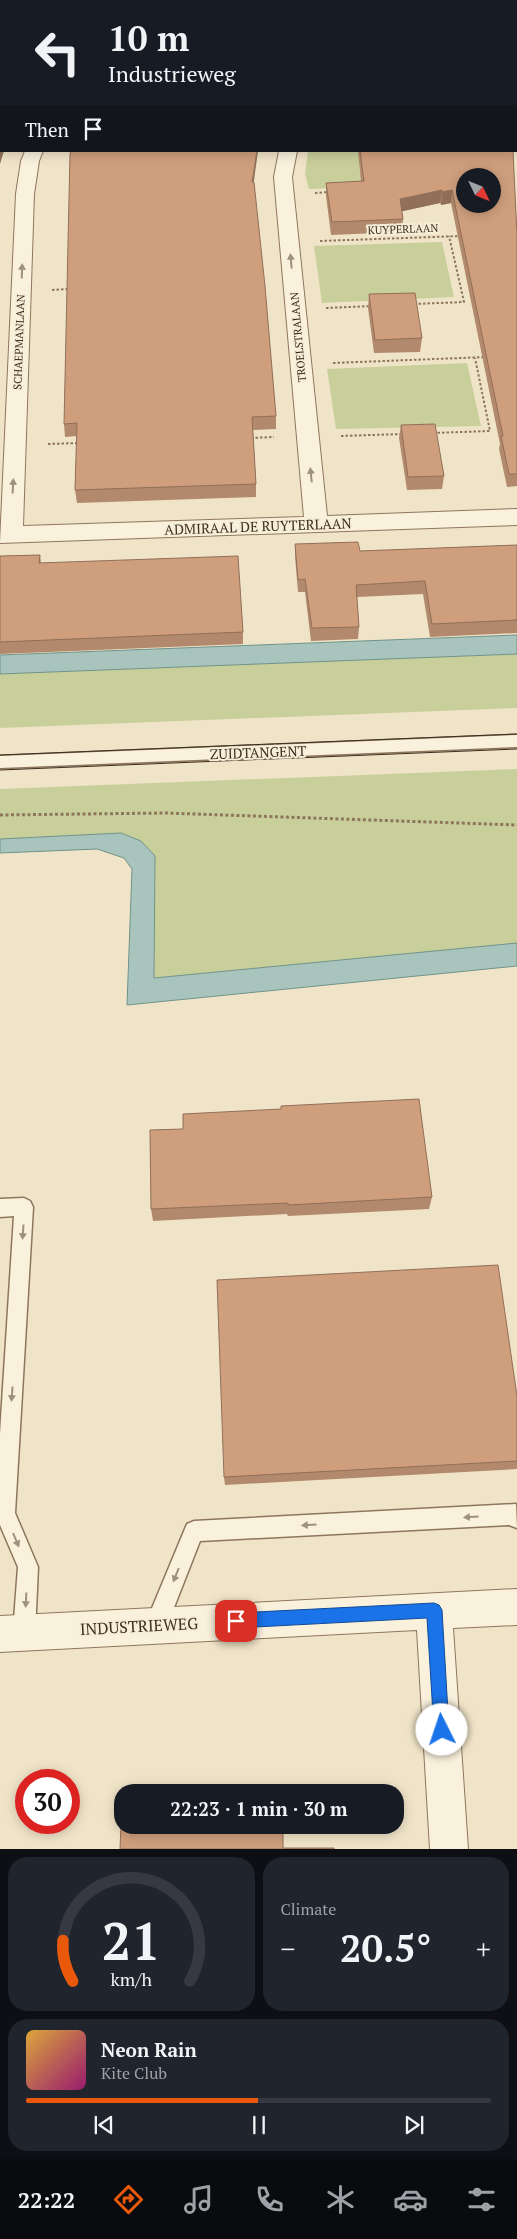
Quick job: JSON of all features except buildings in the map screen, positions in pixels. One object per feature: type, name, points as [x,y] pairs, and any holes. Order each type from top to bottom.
[{"type":"street","name":"SCHAEPMANLAAN","points":[[5,535],[14,446],[25,194],[30,161],[34,152]]},
{"type":"street","name":"TROELSTRALAAN","points":[[288,152],[283,177],[316,524]]},
{"type":"street","name":"ADMIRAAL DE RUYTERLAAN","points":[[5,535],[517,517]]},
{"type":"street","name":"INDUSTRIEWEG","points":[[12,1633],[517,1607]]},
{"type":"street","points":[[434,1610],[450,1849]]},
{"type":"lane","name":"ZUIDTANGENT","points":[[0,762],[517,742]]},
{"type":"lane","points":[[0,1208],[24,1207],[2,1513],[28,1567],[12,1633]]},
{"type":"lane","points":[[156,1625],[194,1531],[516,1514],[517,1518]]},
{"type":"path","points":[[285,194],[334,192]]},
{"type":"path","points":[[404,304],[464,302],[449,236]]},
{"type":"path","name":"KUYPERLAAN","points":[[289,242],[469,236]]},
{"type":"path","points":[[21,291],[69,289]]},
{"type":"path","points":[[296,309],[375,306]]},
{"type":"path","points":[[300,364],[492,357]]},
{"type":"path","points":[[433,433],[490,431],[475,358]]},
{"type":"path","points":[[249,438],[404,434]]},
{"type":"path","points":[[14,446],[83,443]]},
{"type":"path","points":[[0,815],[192,813],[517,825]]},
{"type":"green space","points":[[308,152],[436,152],[437,186],[309,189],[305,174]]},
{"type":"green space","points":[[442,242],[454,297],[322,303],[314,246]]},
{"type":"green space","points":[[467,363],[481,426],[336,429],[327,369]]},
{"type":"green space","points":[[517,654],[517,708],[0,728],[0,674]]},
{"type":"green space","points":[[517,769],[517,943],[154,978],[155,856],[141,841],[121,833],[0,839],[0,789]]},
{"type":"water","points":[[517,635],[517,654],[0,674],[0,655]]},
{"type":"water","points":[[121,833],[141,841],[155,856],[154,978],[517,943],[517,966],[127,1005],[132,869],[124,858],[97,849],[0,853],[0,839]]},
{"type":"tram line","points":[[0,755],[517,734]]},
{"type":"tram line","points":[[0,770],[517,749]]},
{"type":"route","points":[[236,1621],[434,1610],[442,1730]]}]
